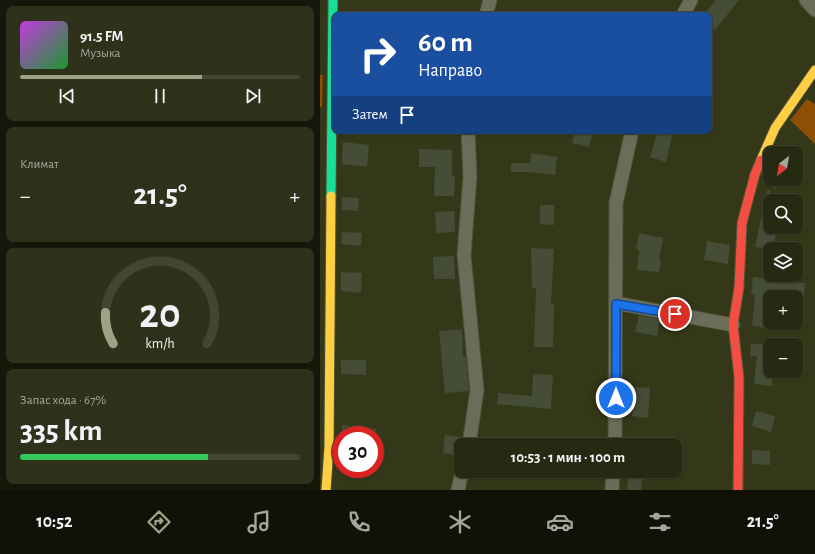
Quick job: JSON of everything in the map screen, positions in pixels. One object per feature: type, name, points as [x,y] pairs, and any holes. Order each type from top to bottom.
[{"type":"street","points":[[333,0],[333,12]]},
{"type":"street","points":[[487,12],[490,0]]},
{"type":"street","points":[[685,12],[691,0]]},
{"type":"street","points":[[806,0],[815,10]]},
{"type":"street","points":[[738,490],[739,377],[733,325],[738,288],[742,223],[755,174],[775,128],[815,70]]},
{"type":"street","points":[[326,490],[329,447],[332,112]]},
{"type":"street","points":[[468,134],[470,176],[464,254],[477,390],[470,438]]},
{"type":"street","points":[[615,438],[616,203],[631,134]]},
{"type":"street","points":[[616,304],[733,325]]},
{"type":"street","points":[[458,490],[461,478]]},
{"type":"street","points":[[612,490],[613,478]]},
{"type":"shaded area","points":[[320,75],[323,75],[322,107],[320,107]]},
{"type":"shaded area","points":[[807,99],[815,104],[815,144],[790,120]]},
{"type":"building","points":[[716,0],[739,0],[715,30],[712,28],[712,12],[706,12]]},
{"type":"building","points":[[574,134],[592,134],[589,147],[572,143]]},
{"type":"building","points":[[657,134],[672,134],[666,162],[650,157]]},
{"type":"building","points":[[343,142],[369,145],[367,167],[342,164]]},
{"type":"building","points":[[419,149],[452,150],[452,176],[455,176],[454,196],[434,196],[435,167],[419,167]]},
{"type":"building","points":[[531,153],[557,157],[555,175],[529,172],[511,172],[511,163],[530,163]]},
{"type":"building","points":[[770,186],[777,186],[776,189]]},
{"type":"building","points":[[767,190],[770,191],[770,194],[766,194]]},
{"type":"building","points":[[342,197],[359,198],[358,211],[342,210]]},
{"type":"building","points":[[540,205],[554,205],[554,225],[540,224]]},
{"type":"building","points":[[763,209],[763,234],[776,234],[774,242],[763,242],[763,248],[755,247]]},
{"type":"building","points":[[454,211],[455,232],[436,233],[435,212]]},
{"type":"building","points":[[342,232],[362,233],[361,246],[341,244]]},
{"type":"building","points":[[639,233],[663,238],[659,260],[661,261],[659,272],[637,270],[639,250],[636,249]]},
{"type":"building","points":[[707,241],[730,245],[728,264],[704,260]]},
{"type":"building","points":[[531,248],[554,249],[551,304],[554,304],[553,347],[534,347],[536,288],[532,288]]},
{"type":"building","points":[[454,256],[455,279],[434,279],[433,257]]},
{"type":"building","points":[[341,272],[362,273],[361,293],[341,291]]},
{"type":"building","points":[[753,277],[763,278],[763,282],[805,283],[804,296],[803,290],[763,290],[763,327],[752,326],[755,295],[751,294]]},
{"type":"building","points":[[639,315],[660,319],[657,336],[635,332]]},
{"type":"building","points":[[462,329],[463,357],[466,357],[469,391],[445,393],[439,331]]},
{"type":"building","points":[[751,344],[763,344],[763,378],[773,378],[772,386],[754,384],[757,356],[750,356]]},
{"type":"building","points":[[341,360],[366,360],[366,375],[341,374]]},
{"type":"building","points":[[533,374],[553,375],[551,409],[497,404],[498,393],[532,396]]},
{"type":"building","points":[[634,387],[650,388],[648,418],[632,416]]},
{"type":"building","points":[[756,411],[775,416],[771,432],[752,426]]},
{"type":"building","points":[[445,435],[460,437],[454,438],[454,454],[443,453]]},
{"type":"building","points":[[752,450],[770,451],[770,465],[752,464]]},
{"type":"building","points":[[628,478],[642,478],[641,490],[627,490]]},
{"type":"traffic: fast","points":[[333,0],[333,12]]},
{"type":"traffic: fast","points":[[331,196],[332,98]]},
{"type":"traffic: slow","points":[[761,160],[775,128],[815,70]]},
{"type":"traffic: slow","points":[[326,490],[329,447],[331,196]]},
{"type":"traffic: jam","points":[[738,490],[739,377],[733,325],[739,288],[742,223],[755,174],[761,160]]},
{"type":"route","points":[[616,398],[616,304],[675,314]]}]
